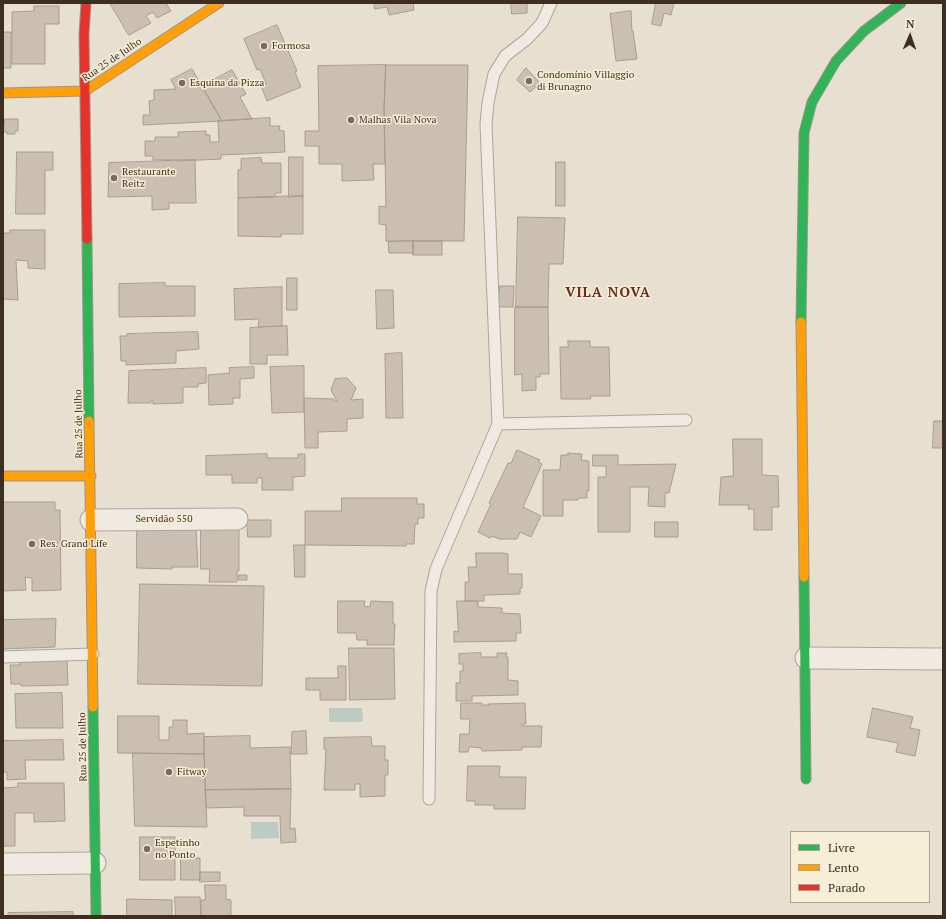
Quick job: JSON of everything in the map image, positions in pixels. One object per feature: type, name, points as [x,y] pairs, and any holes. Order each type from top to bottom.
[{"type":"main road","points":[[3,93],[85,91],[86,3]]},
{"type":"main road","name":"Rua 25 de Julho","points":[[96,916],[85,91],[219,3]]},
{"type":"main road","points":[[806,779],[806,658],[801,300],[804,133],[812,102],[836,61],[864,31],[901,3]]},
{"type":"main road","points":[[3,476],[91,476]]},
{"type":"street","name":"Servidão 550","points":[[91,520],[237,519]]},
{"type":"street","points":[[806,658],[943,659]]},
{"type":"street","points":[[3,864],[95,863]]},
{"type":"lane","points":[[429,798],[431,591],[436,569],[498,424],[486,124],[488,103],[494,74],[505,56],[527,39],[542,23],[551,3]]},
{"type":"lane","points":[[498,424],[686,420]]},
{"type":"lane","points":[[3,657],[93,654]]},
{"type":"shaded area","points":[[329,708],[362,708],[363,722],[329,722]]},
{"type":"shaded area","points":[[251,822],[278,822],[279,838],[251,839]]},
{"type":"building","points":[[110,3],[166,3],[171,11],[157,18],[153,12],[146,16],[151,23],[129,35]]},
{"type":"building","points":[[374,3],[413,3],[414,10],[389,15],[387,7],[375,9]]},
{"type":"building","points":[[511,3],[527,3],[527,13],[512,14]]},
{"type":"building","points":[[656,3],[674,3],[671,15],[664,13],[661,26],[652,24]]},
{"type":"building","points":[[34,6],[59,6],[59,24],[45,24],[45,64],[12,64],[12,12],[34,11]]},
{"type":"building","points":[[631,11],[632,31],[637,59],[616,61],[610,14]]},
{"type":"building","points":[[277,25],[297,71],[295,72],[301,87],[267,101],[261,86],[266,84],[260,69],[257,70],[244,39]]},
{"type":"building","points":[[3,32],[11,32],[11,68],[3,68]]},
{"type":"building","name":"Malhas Vila Nova","points":[[386,65],[384,109],[385,164],[373,164],[374,180],[342,181],[342,164],[319,164],[319,146],[305,146],[305,131],[319,131],[318,66]]},
{"type":"building","points":[[386,65],[468,65],[464,241],[386,241],[386,225],[379,224],[379,206],[386,207],[384,109]]},
{"type":"building","name":"Condomínio Villaggio di Brunagno","points":[[526,68],[540,83],[530,92],[517,80]]},
{"type":"building","points":[[192,69],[222,121],[143,125],[143,115],[150,115],[149,101],[154,100],[154,90],[176,89],[171,80]]},
{"type":"building","points":[[232,70],[246,94],[240,97],[252,119],[222,121],[202,86]]},
{"type":"building","points":[[270,118],[270,126],[280,126],[279,130],[284,131],[285,152],[221,155],[221,159],[179,161],[153,160],[153,156],[145,156],[145,141],[155,141],[155,137],[178,137],[178,132],[206,131],[206,135],[210,135],[210,142],[219,142],[218,121]]},
{"type":"building","points":[[5,119],[18,119],[18,131],[15,131],[15,134],[7,134],[7,132],[4,132]]},
{"type":"building","points":[[17,152],[53,152],[53,170],[45,170],[45,214],[16,214]]},
{"type":"building","points":[[289,157],[303,157],[303,196],[289,197]]},
{"type":"building","points":[[261,158],[262,163],[281,163],[281,193],[275,193],[275,197],[238,198],[238,170],[241,169],[241,159]]},
{"type":"building","points":[[195,160],[196,203],[169,203],[169,209],[152,210],[152,196],[108,197],[109,163]]},
{"type":"building","points":[[556,162],[565,162],[565,206],[556,206]]},
{"type":"building","points":[[303,196],[303,234],[281,234],[281,237],[238,236],[238,198]]},
{"type":"building","points":[[518,217],[565,218],[563,264],[549,264],[548,307],[516,307]]},
{"type":"building","points":[[10,230],[45,230],[45,269],[28,268],[28,261],[16,260],[18,300],[3,299],[3,233],[10,233]]},
{"type":"building","points":[[413,241],[442,241],[442,255],[413,255]]},
{"type":"building","points":[[413,241],[414,253],[389,253],[388,242]]},
{"type":"building","points":[[287,278],[297,278],[297,310],[287,310]]},
{"type":"building","points":[[165,283],[165,286],[195,286],[195,316],[119,317],[119,284]]},
{"type":"building","points":[[500,286],[514,286],[513,307],[499,307]]},
{"type":"building","points":[[282,287],[282,326],[258,327],[259,319],[235,320],[234,289]]},
{"type":"building","points":[[376,290],[393,290],[394,328],[377,329]]},
{"type":"building","points":[[515,307],[548,307],[549,374],[540,374],[540,377],[536,377],[536,390],[522,391],[522,374],[515,375]]},
{"type":"building","points":[[287,326],[288,355],[267,355],[267,364],[250,364],[250,328]]},
{"type":"building","points":[[198,332],[199,349],[176,351],[176,363],[126,365],[126,361],[121,361],[120,336],[127,336],[127,334]]},
{"type":"building","points":[[568,341],[590,341],[590,347],[609,347],[610,396],[590,396],[591,399],[561,399],[560,347],[568,347]]},
{"type":"building","points":[[402,353],[403,418],[386,418],[385,354]]},
{"type":"building","points":[[304,366],[304,412],[272,413],[270,367]]},
{"type":"building","points":[[254,367],[254,378],[240,379],[240,398],[233,398],[233,404],[209,405],[208,375],[230,373],[229,368]]},
{"type":"building","points":[[206,368],[206,383],[198,384],[198,387],[183,387],[183,403],[153,404],[153,400],[151,400],[151,403],[128,403],[129,371]]},
{"type":"building","points":[[347,378],[356,388],[351,400],[363,399],[363,418],[347,419],[347,431],[318,432],[318,448],[305,448],[304,398],[334,399],[334,401],[337,401],[331,390],[335,379]]},
{"type":"building","points":[[934,421],[943,421],[943,448],[933,448]]},
{"type":"building","points":[[733,439],[762,439],[762,475],[778,476],[779,507],[772,507],[772,530],[754,530],[754,509],[748,509],[749,505],[719,505],[721,477],[733,476]]},
{"type":"building","points":[[517,450],[540,460],[538,462],[542,464],[523,507],[541,516],[531,537],[520,532],[517,539],[499,539],[492,536],[490,538],[478,532],[491,504],[489,503],[508,463],[511,463]]},
{"type":"building","points":[[568,453],[582,454],[581,460],[589,461],[589,491],[587,490],[587,498],[578,498],[578,500],[563,500],[563,516],[543,516],[543,470],[560,470],[561,455],[568,455]]},
{"type":"building","points":[[267,454],[267,458],[298,458],[298,454],[305,454],[305,476],[293,477],[293,490],[262,490],[262,478],[257,478],[257,483],[232,483],[232,475],[206,475],[206,456]]},
{"type":"building","points":[[593,455],[618,455],[618,465],[676,464],[669,493],[665,493],[665,507],[648,506],[649,487],[630,487],[630,532],[598,532],[598,477],[606,477],[606,466],[593,466]]},
{"type":"building","points":[[342,498],[417,498],[417,504],[424,504],[424,518],[418,518],[418,524],[415,524],[414,544],[406,544],[406,546],[305,545],[305,511],[341,511]]},
{"type":"building","name":"Res. Grand Life","points":[[3,502],[55,502],[55,510],[60,510],[61,590],[32,591],[32,578],[25,577],[26,590],[3,591]]},
{"type":"building","points":[[247,520],[271,520],[271,536],[248,537]]},
{"type":"building","points":[[655,522],[678,522],[678,537],[655,537]]},
{"type":"building","points":[[137,527],[196,528],[198,567],[172,567],[172,569],[137,568]]},
{"type":"building","points":[[201,527],[239,528],[239,571],[237,571],[237,582],[209,582],[210,569],[201,569]]},
{"type":"building","points":[[294,545],[305,545],[305,577],[295,577]]},
{"type":"building","points":[[476,553],[508,554],[508,574],[522,574],[522,588],[520,588],[520,594],[484,595],[484,601],[465,601],[465,582],[469,582],[468,567],[476,567]]},
{"type":"building","points":[[239,575],[247,575],[247,580],[239,580]]},
{"type":"building","points":[[140,584],[264,586],[262,686],[138,684]]},
{"type":"building","points":[[338,601],[365,601],[364,606],[370,607],[371,601],[393,602],[393,624],[395,624],[394,645],[367,645],[367,640],[357,640],[356,633],[338,633]]},
{"type":"building","points":[[457,601],[478,601],[478,607],[502,608],[502,613],[520,614],[521,633],[516,633],[516,641],[454,642],[454,631],[458,632]]},
{"type":"building","points":[[56,619],[55,647],[3,649],[3,620]]},
{"type":"building","points":[[349,648],[394,648],[395,699],[350,700]]},
{"type":"building","points":[[481,653],[481,657],[497,657],[497,653],[507,653],[508,680],[518,681],[518,695],[472,696],[472,701],[456,701],[456,683],[460,683],[460,671],[463,671],[463,664],[459,664],[459,654]]},
{"type":"building","points":[[67,661],[68,685],[21,686],[21,684],[11,684],[10,665],[20,665],[20,663]]},
{"type":"building","points":[[338,666],[346,666],[346,700],[320,700],[320,690],[306,690],[306,678],[338,678]]},
{"type":"building","points":[[62,693],[63,728],[16,728],[15,694]]},
{"type":"building","points":[[461,703],[482,703],[482,705],[489,705],[488,704],[525,703],[526,724],[522,724],[522,726],[542,726],[541,747],[522,747],[522,750],[482,751],[481,748],[469,747],[468,752],[459,752],[460,734],[469,734],[470,719],[461,719]]},
{"type":"building","points":[[873,708],[913,717],[910,728],[920,730],[915,756],[896,752],[898,743],[867,737]]},
{"type":"building","points":[[118,716],[159,716],[159,740],[169,740],[169,727],[173,727],[173,720],[187,720],[187,734],[204,733],[204,754],[118,753]]},
{"type":"building","points":[[306,731],[307,754],[291,754],[292,732]]},
{"type":"building","points":[[250,736],[250,748],[290,747],[291,789],[205,790],[204,737]]},
{"type":"building","points":[[371,737],[372,746],[385,746],[385,760],[388,760],[388,775],[385,775],[385,796],[360,797],[360,784],[355,784],[355,790],[324,790],[326,749],[324,749],[324,738]]},
{"type":"building","points":[[63,740],[64,760],[25,760],[26,779],[7,780],[7,772],[3,772],[3,741]]},
{"type":"building","name":"Fitway","points":[[133,753],[204,754],[207,827],[135,826]]},
{"type":"building","points":[[468,766],[500,766],[499,777],[526,777],[525,809],[494,809],[494,805],[475,805],[475,801],[467,801]]},
{"type":"building","points":[[18,783],[64,783],[65,821],[34,822],[34,813],[15,813],[15,846],[3,846],[3,788],[18,787]]},
{"type":"building","points":[[291,789],[290,829],[295,828],[296,842],[281,843],[280,816],[244,816],[244,807],[206,808],[205,790]]},
{"type":"building","points":[[140,837],[175,837],[175,880],[140,880]]},
{"type":"building","points":[[181,858],[200,858],[200,880],[181,880]]},
{"type":"building","points":[[200,872],[220,872],[220,881],[200,882]]},
{"type":"building","points":[[205,885],[226,885],[226,899],[231,900],[231,916],[201,916],[201,900],[205,900]]},
{"type":"building","points":[[175,897],[200,897],[201,916],[176,916]]},
{"type":"building","points":[[127,899],[172,900],[172,916],[127,916]]},
{"type":"building","points":[[73,912],[73,916],[8,916],[8,913]]},
{"type":"traffic: fast","points":[[801,322],[804,133],[812,102],[836,61],[864,31],[901,3]]},
{"type":"traffic: fast","points":[[87,239],[89,421]]},
{"type":"traffic: fast","points":[[804,577],[806,779]]},
{"type":"traffic: fast","points":[[93,707],[96,916]]},
{"type":"traffic: slow","points":[[3,93],[85,91],[219,3]]},
{"type":"traffic: slow","points":[[801,322],[804,577]]},
{"type":"traffic: slow","points":[[89,421],[93,707]]},
{"type":"traffic: slow","points":[[3,476],[91,476]]},
{"type":"traffic: jam","points":[[86,3],[84,34],[87,239]]},
{"type":"place","name":"Formosa","points":[[264,46]]},
{"type":"place","name":"Condomínio Villaggio di Brunagno","points":[[529,81]]},
{"type":"place","name":"Esquina da Pizza","points":[[182,83]]},
{"type":"place","name":"Malhas Vila Nova","points":[[351,120]]},
{"type":"place","name":"Restaurante Reitz","points":[[114,178]]},
{"type":"place","name":"Res. Grand Life","points":[[32,544]]},
{"type":"place","name":"Fitway","points":[[169,772]]},
{"type":"place","name":"Espetinho no Ponto","points":[[147,849]]},
{"type":"district","name":"VILA NOVA","points":[[608,293]]}]
